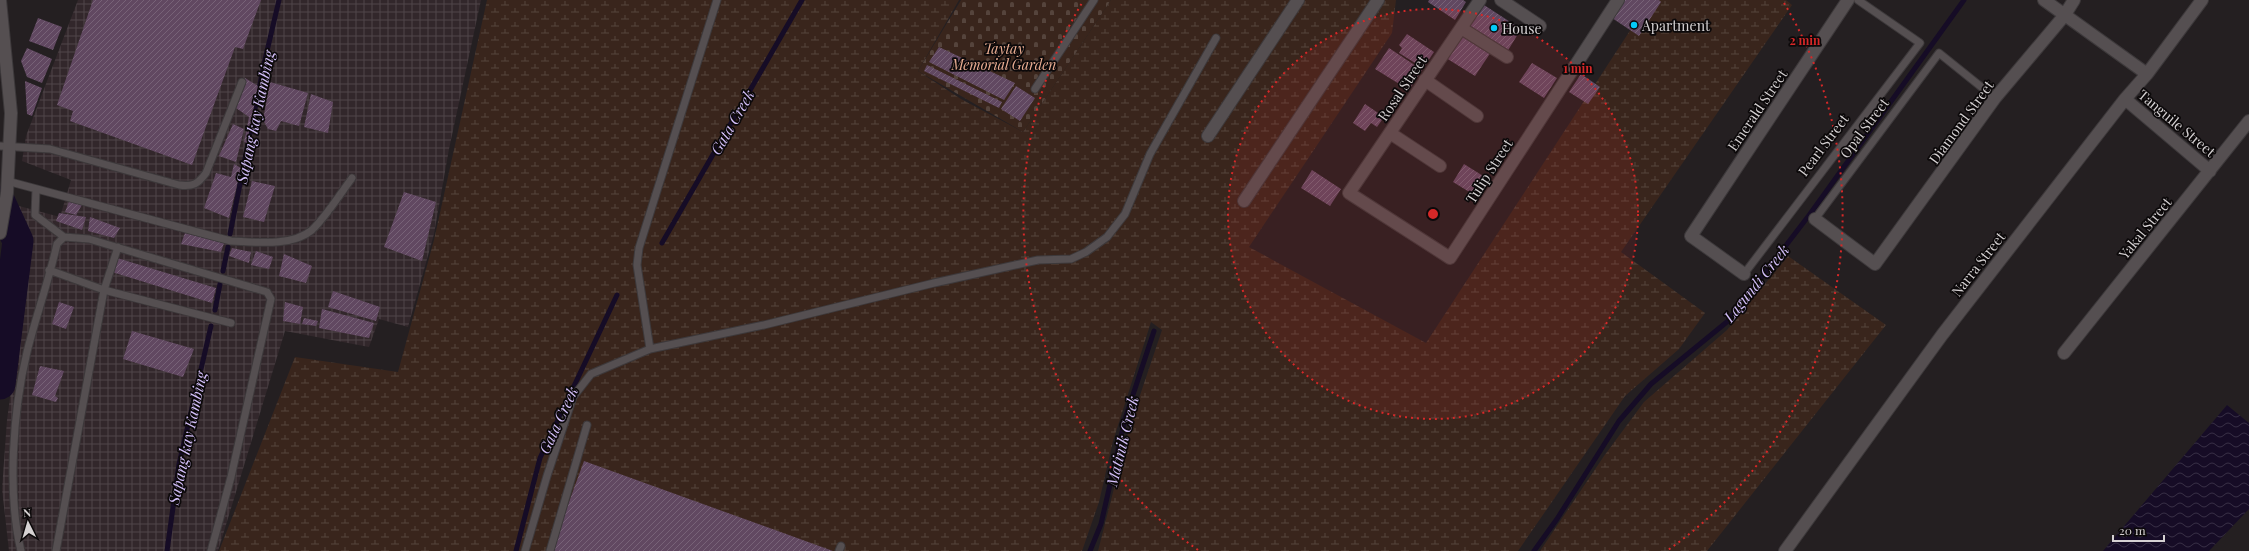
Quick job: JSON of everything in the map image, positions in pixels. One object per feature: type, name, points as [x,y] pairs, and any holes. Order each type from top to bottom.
[{"type":"street","points":[[0,0],[2,43],[11,113],[5,147],[5,188],[0,233]]},
{"type":"street","points":[[1208,136],[1298,0]]},
{"type":"street","points":[[1244,200],[1378,0]]},
{"type":"street","name":"Rosal Street","points":[[1349,193],[1480,0]]},
{"type":"street","points":[[1501,0],[1540,26]]},
{"type":"street","name":"Tulip Street","points":[[1349,193],[1450,258],[1618,0]]},
{"type":"street","name":"Emerald Street","points":[[1691,236],[1848,0]]},
{"type":"street","points":[[2044,0],[2064,16],[2147,74]]},
{"type":"street","name":"Diamond Street","points":[[1875,264],[1995,98],[2064,16],[2074,0]]},
{"type":"street","name":"Narra Street","points":[[1785,551],[1942,335],[2125,99],[2147,74],[2202,0]]},
{"type":"street","points":[[1461,28],[1507,57]]},
{"type":"street","points":[[1425,80],[1477,116]]},
{"type":"street","name":"Tanguile Street","points":[[2125,99],[2210,171]]},
{"type":"street","name":"Yakal Street","points":[[2064,353],[2249,121]]},
{"type":"street","points":[[1390,133],[1440,166]]},
{"type":"street","name":"Opal Street","points":[[1815,219],[1875,264]]},
{"type":"street","name":"Pearl Street","points":[[1691,236],[1744,274]]},
{"type":"lane","points":[[650,350],[637,265],[639,248],[717,0]]},
{"type":"lane","points":[[1035,89],[1094,0]]},
{"type":"lane","name":"Pearl Street","points":[[1744,274],[1920,43],[1858,0]]},
{"type":"lane","points":[[525,551],[546,476],[573,397],[591,374],[650,350],[764,325],[934,282],[1038,260],[1071,259],[1086,252],[1107,237],[1125,214],[1150,154],[1216,38]]},
{"type":"lane","name":"Opal Street","points":[[1815,219],[1939,53],[1995,98]]},
{"type":"lane","points":[[5,147],[50,148],[179,185],[191,186],[199,182],[206,173],[242,82]]},
{"type":"lane","points":[[5,188],[36,189],[231,241],[260,242],[291,240],[312,230],[352,178]]},
{"type":"lane","points":[[36,189],[35,215],[64,237],[89,239],[118,247],[267,292],[271,299],[231,477],[211,551]]},
{"type":"lane","points":[[21,551],[17,534],[14,502],[15,428],[26,353],[57,244],[64,237]]},
{"type":"lane","points":[[56,551],[104,290],[118,247]]},
{"type":"lane","points":[[49,270],[104,290],[232,324]]},
{"type":"lane","points":[[550,551],[587,425]]},
{"type":"shaded area","points":[[78,0],[481,0],[449,149],[434,234],[408,327],[379,319],[369,347],[285,331],[218,551],[9,551],[2,489],[7,420],[31,243],[17,223],[19,206],[60,217],[71,180],[22,161],[26,136]]},
{"type":"green space","points":[[487,0],[959,0],[918,71],[961,99],[1023,132],[1111,0],[1396,0],[1392,33],[1249,247],[1426,343],[1650,0],[1786,0],[1792,5],[1621,252],[1705,313],[1679,349],[1625,396],[1518,551],[1098,551],[1131,422],[1162,330],[1151,322],[1113,441],[1099,502],[1082,551],[219,551],[295,357],[398,372],[434,240]]},
{"type":"green space","name":"Taytay Memorial Garden","points":[[961,0],[1111,0],[1023,132],[918,71]]},
{"type":"green space","points":[[1788,256],[1886,325],[1707,551],[1540,551],[1604,456],[1644,402],[1727,330]]},
{"type":"water","points":[[2227,405],[2249,423],[2249,509],[2209,551],[2103,551]]},
{"type":"building","points":[[93,0],[261,0],[243,49],[235,47],[192,165],[70,121],[73,111],[57,105]]},
{"type":"building","name":"House","points":[[1429,0],[1463,0],[1466,2],[1455,20],[1428,2]]},
{"type":"building","name":"Apartment","points":[[1616,0],[1659,0],[1661,2],[1639,36],[1606,14]]},
{"type":"building","name":"House","points":[[1481,3],[1521,29],[1507,52],[1467,26]]},
{"type":"building","points":[[38,18],[62,27],[53,50],[29,41]]},
{"type":"building","name":"House","points":[[1462,33],[1491,52],[1475,76],[1446,58]]},
{"type":"building","points":[[1407,34],[1434,52],[1423,68],[1399,53],[1402,48],[1399,45]]},
{"type":"building","points":[[939,47],[1015,83],[1004,100],[929,62]]},
{"type":"building","points":[[27,48],[52,59],[42,83],[27,77],[21,61]]},
{"type":"building","points":[[1389,48],[1422,70],[1409,90],[1375,69]]},
{"type":"building","name":"House","points":[[1532,63],[1557,78],[1544,98],[1519,82]]},
{"type":"building","points":[[927,65],[1002,102],[999,108],[924,71]]},
{"type":"building","points":[[1581,74],[1600,87],[1588,104],[1569,92]]},
{"type":"building","points":[[245,78],[258,86],[247,143],[244,142],[249,117],[236,108]]},
{"type":"building","points":[[25,81],[42,88],[32,116],[27,114]]},
{"type":"building","points":[[270,82],[308,93],[299,126],[281,121],[276,131],[268,129],[263,120]]},
{"type":"building","points":[[1016,86],[1035,98],[1020,121],[1001,109]]},
{"type":"building","points":[[311,94],[333,102],[328,133],[304,127]]},
{"type":"building","points":[[1365,104],[1384,117],[1377,127],[1371,123],[1365,131],[1353,123]]},
{"type":"building","points":[[233,124],[244,129],[236,162],[219,156]]},
{"type":"building","points":[[234,164],[241,168],[229,218],[204,208],[216,173],[231,177]]},
{"type":"building","points":[[1464,164],[1488,179],[1482,189],[1476,186],[1471,193],[1453,182]]},
{"type":"building","points":[[1312,170],[1341,189],[1330,206],[1301,188]]},
{"type":"building","points":[[252,181],[275,186],[264,222],[243,217]]},
{"type":"building","points":[[404,192],[436,202],[422,261],[384,247]]},
{"type":"building","points":[[70,199],[83,203],[76,215],[65,212]]},
{"type":"building","points":[[59,213],[86,217],[82,230],[56,221]]},
{"type":"building","points":[[90,217],[120,228],[114,238],[88,231]]},
{"type":"building","points":[[185,233],[224,243],[221,252],[181,244]]},
{"type":"building","points":[[232,248],[251,252],[249,263],[229,256]]},
{"type":"building","points":[[256,251],[273,257],[269,269],[251,265]]},
{"type":"building","points":[[284,254],[312,266],[306,283],[279,276]]},
{"type":"building","points":[[117,258],[216,288],[212,303],[112,272]]},
{"type":"building","points":[[333,291],[380,307],[376,321],[328,307]]},
{"type":"building","points":[[59,302],[74,307],[66,329],[52,324]]},
{"type":"building","points":[[285,302],[303,307],[300,324],[283,321]]},
{"type":"building","points":[[322,309],[374,323],[369,338],[319,328]]},
{"type":"building","points":[[304,318],[318,321],[316,326],[302,324]]},
{"type":"building","points":[[132,331],[194,349],[183,377],[123,359]]},
{"type":"building","points":[[40,366],[64,371],[55,396],[58,398],[56,402],[32,395]]},
{"type":"building","points":[[584,461],[833,551],[551,551]]},
{"type":"waterway","name":"Sapang kay Kambing","points":[[230,234],[264,64],[279,0]]},
{"type":"waterway","name":"Gata Creek","points":[[662,243],[802,0]]},
{"type":"waterway","name":"Lagundi Creek","points":[[1534,551],[1557,519],[1619,421],[1651,384],[1728,321],[1810,214],[1964,0]]},
{"type":"waterway","points":[[0,202],[18,241],[0,384]]},
{"type":"waterway","name":"Sapang kay Kambing","points":[[223,271],[228,247]]},
{"type":"waterway","name":"Sapang kay Kambing","points":[[215,310],[220,284]]},
{"type":"waterway","name":"Gata Creek","points":[[516,551],[540,458],[617,295]]},
{"type":"waterway","name":"Sapang kay Kambing","points":[[167,551],[179,464],[211,326]]},
{"type":"waterway","name":"Matinik Creek","points":[[1090,551],[1101,524],[1125,419],[1154,331]]},
{"type":"place","name":"Apartment","points":[[1634,25]]},
{"type":"place","name":"House","points":[[1494,28]]}]
